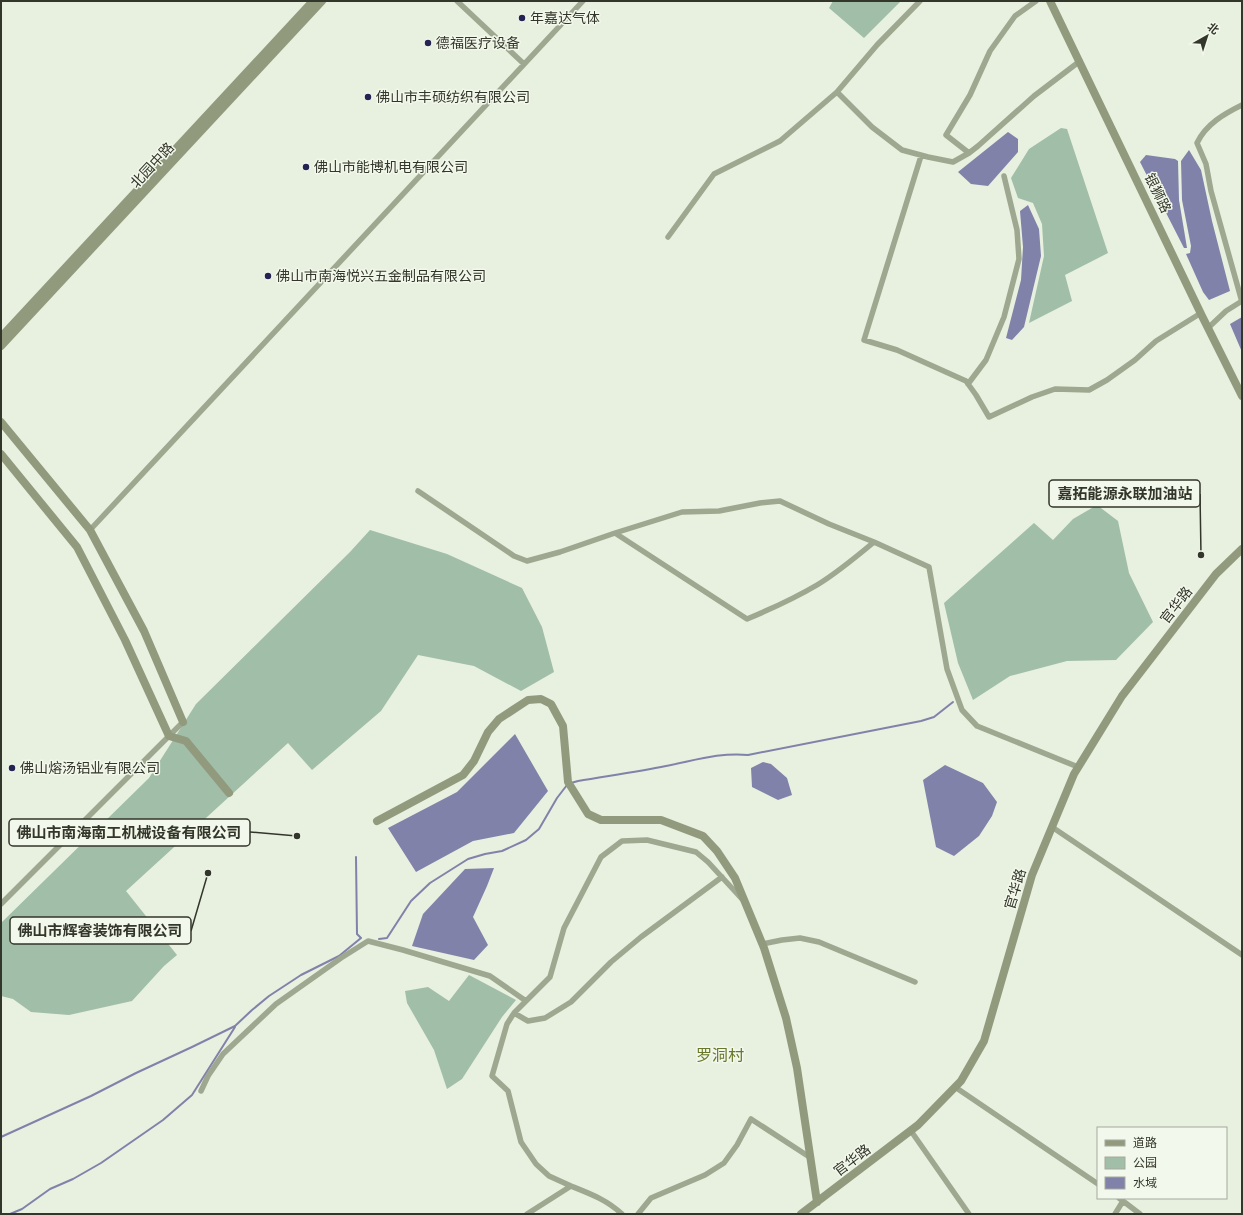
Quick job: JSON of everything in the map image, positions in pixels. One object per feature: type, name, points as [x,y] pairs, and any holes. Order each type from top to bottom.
[{"type":"street","name":"北园中路","points":[[1,337],[313,1]]},
{"type":"street","name":"北园中路","points":[[1,346],[322,1]]},
{"type":"street","points":[[457,1],[524,64]]},
{"type":"street","points":[[90,530],[583,1]]},
{"type":"street","points":[[668,237],[714,174],[780,141],[836,92],[877,45],[920,1]]},
{"type":"street","points":[[969,153],[946,135],[970,95],[990,51],[1015,16],[1036,1]]},
{"type":"street","name":"银狮路","points":[[1050,1],[1242,396]]},
{"type":"street","points":[[836,92],[872,127],[902,150],[921,156],[953,162],[969,153],[1034,96],[1080,61]]},
{"type":"street","points":[[1208,328],[1226,311],[1242,302],[1211,191],[1206,164],[1198,143],[1202,134],[1212,122],[1242,105]]},
{"type":"street","points":[[921,156],[864,340],[897,350],[966,381],[989,417],[1032,397],[1055,389],[1090,390],[1135,360],[1156,342],[1201,313]]},
{"type":"street","points":[[968,384],[986,360],[1004,317],[1019,259],[1017,230],[1004,176]]},
{"type":"street","points":[[1,422],[90,530],[144,630],[183,722],[1,904]]},
{"type":"street","points":[[1,454],[77,547],[125,640],[168,736]]},
{"type":"street","points":[[418,491],[514,556],[527,561],[560,552],[682,512],[720,511],[780,502],[929,567],[947,669],[962,710],[977,726],[1078,767]]},
{"type":"street","points":[[615,533],[747,619],[774,608],[818,584],[851,561],[874,542]]},
{"type":"street","name":"官华路","points":[[801,1214],[911,1131],[961,1081],[984,1041],[1032,875],[1074,774],[1122,696],[1216,574],[1242,549]]},
{"type":"street","points":[[377,821],[463,775],[474,761],[488,732],[499,719],[528,700],[541,699],[551,704],[563,726],[569,784],[588,814],[601,820],[661,820],[703,836],[717,851],[735,878],[762,944],[786,1018],[797,1068],[818,1202]]},
{"type":"street","points":[[168,736],[186,741],[229,793]]},
{"type":"street","points":[[1052,827],[1242,955]]},
{"type":"street","points":[[622,1214],[611,1204],[597,1196],[549,1176],[536,1164],[521,1142],[508,1091],[492,1076],[507,1024],[514,1013],[550,977],[564,928],[601,857],[622,841],[647,840],[696,852],[708,862],[745,902]]},
{"type":"street","points":[[514,1013],[528,1021],[545,1018],[571,1002],[611,962],[641,936],[722,877]]},
{"type":"street","points":[[762,944],[800,938],[819,942],[914,982]]},
{"type":"street","points":[[201,1091],[208,1076],[223,1054],[276,1004],[341,958],[368,941],[490,976],[526,1001]]},
{"type":"street","points":[[956,1087],[1097,1183]]},
{"type":"street","points":[[638,1214],[651,1198],[705,1175],[724,1163],[737,1145],[751,1119],[811,1158]]},
{"type":"street","points":[[911,1131],[969,1214]]},
{"type":"street","points":[[526,1214],[572,1186]]},
{"type":"street","points":[[1115,1214],[1121,1200],[1140,1214]]},
{"type":"green space","points":[[833,1],[901,1],[864,38],[829,8]]},
{"type":"green space","points":[[1061,128],[1067,129],[1108,253],[1065,275],[1072,301],[1029,323],[1044,256],[1042,224],[1033,203],[1018,198],[1011,178],[1029,149]]},
{"type":"green space","points":[[1097,505],[1118,521],[1129,573],[1153,622],[1116,660],[1067,661],[1010,676],[973,700],[958,663],[944,603],[1034,523],[1053,540],[1073,519]]},
{"type":"green space","points":[[370,530],[447,554],[522,588],[542,627],[554,672],[521,691],[474,666],[418,655],[381,711],[312,770],[288,743],[126,891],[177,955],[164,966],[132,1001],[69,1015],[31,1012],[13,999],[1,996],[1,923],[149,778],[196,704],[350,552]]},
{"type":"green space","points":[[469,975],[516,1000],[502,1017],[462,1079],[447,1089],[434,1050],[407,1003],[405,991],[428,987],[449,1001]]},
{"type":"water","points":[[1008,132],[1018,139],[1018,152],[988,186],[971,184],[958,172]]},
{"type":"water","points":[[1189,150],[1201,170],[1230,291],[1209,300],[1203,292],[1186,254],[1190,253],[1191,246],[1182,200],[1181,161]]},
{"type":"water","points":[[1146,155],[1175,159],[1178,161],[1179,200],[1187,248],[1184,248],[1140,162]]},
{"type":"water","points":[[1028,205],[1039,229],[1041,256],[1024,327],[1012,340],[1006,338],[1021,280],[1023,247],[1020,211]]},
{"type":"water","points":[[1242,317],[1242,352],[1230,324]]},
{"type":"water","points":[[515,734],[548,791],[514,833],[473,841],[416,872],[388,828],[457,792]]},
{"type":"water","points":[[763,762],[771,764],[787,778],[792,795],[778,800],[752,787],[751,768]]},
{"type":"water","points":[[945,765],[983,783],[997,802],[992,816],[979,836],[954,856],[936,847],[923,780]]},
{"type":"water","points":[[494,868],[473,917],[488,945],[474,960],[412,946],[423,914],[465,869]]},
{"type":"waterway","points":[[571,783],[717,756],[738,754],[748,755],[921,721],[934,717],[953,702]]},
{"type":"waterway","points":[[379,939],[387,938],[411,901],[430,883],[468,859],[502,851],[526,840],[539,829],[557,798],[567,785]]},
{"type":"waterway","points":[[1,1137],[91,1096],[235,1026],[269,996],[301,975],[339,956],[361,938],[357,934],[356,857]]},
{"type":"waterway","points":[[10,1214],[22,1209],[50,1189],[73,1179],[101,1163],[163,1120],[192,1095],[235,1027]]},
{"type":"place","name":"年嘉达气体","points":[[522,18]]},
{"type":"place","name":"德福医疗设备","points":[[428,43]]},
{"type":"place","name":"佛山市丰硕纺织有限公司","points":[[368,97]]},
{"type":"place","name":"佛山市能博机电有限公司","points":[[306,167]]},
{"type":"place","name":"佛山市南海悦兴五金制品有限公司","points":[[268,276]]},
{"type":"place","name":"嘉拓能源永联加油站","points":[[1201,555]]},
{"type":"place","name":"佛山熔汤铝业有限公司","points":[[12,768]]},
{"type":"place","name":"佛山市南海南工机械设备有限公司","points":[[297,836]]},
{"type":"place","name":"佛山市辉睿装饰有限公司","points":[[208,873]]},
{"type":"district","name":"罗洞村","points":[[720,1055]]}]
